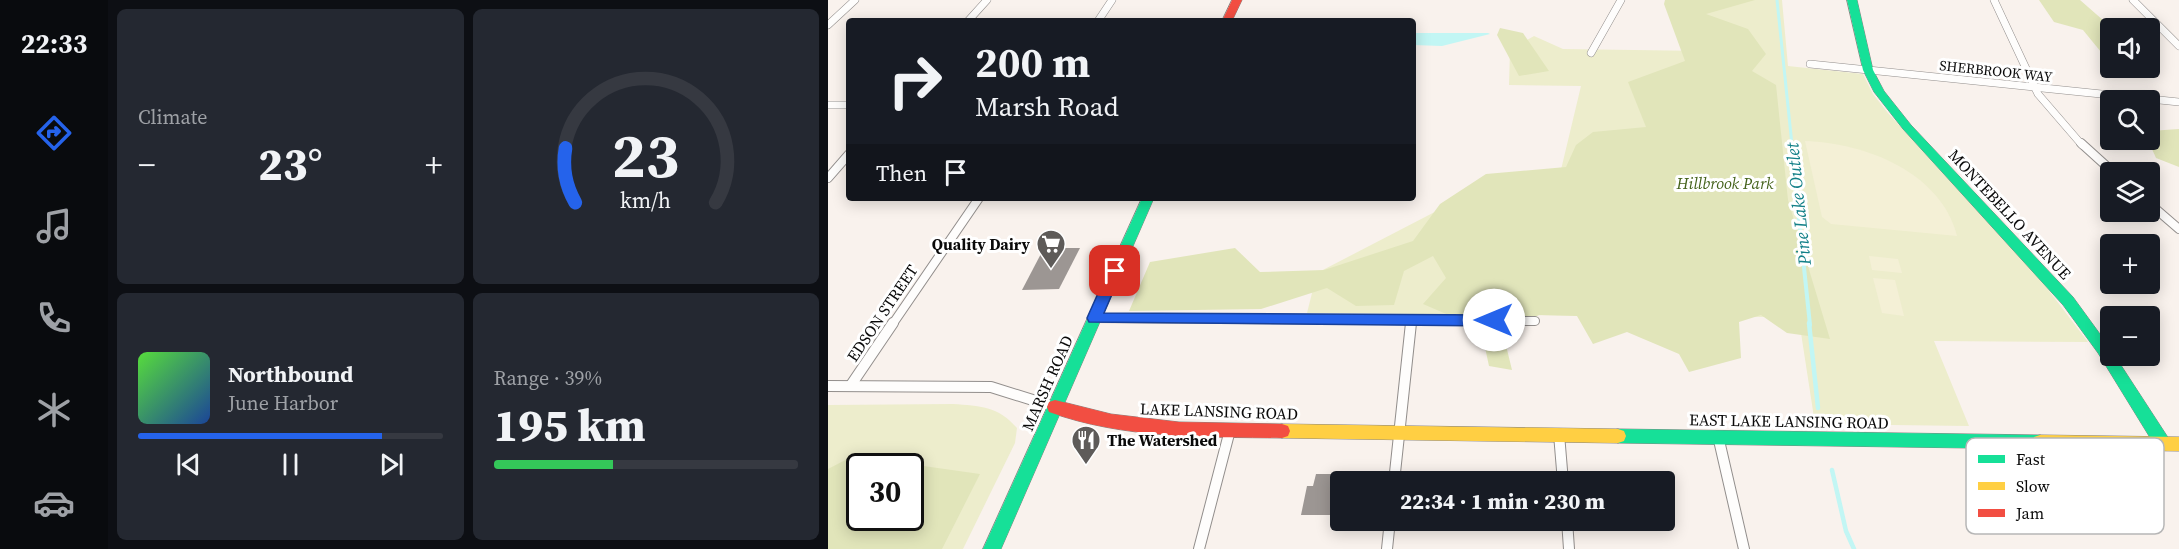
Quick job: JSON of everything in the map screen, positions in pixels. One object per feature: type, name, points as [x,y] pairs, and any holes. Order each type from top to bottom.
[{"type":"street","points":[[828,25],[855,0]]},
{"type":"street","points":[[971,18],[987,0]]},
{"type":"street","points":[[1100,18],[1112,0]]},
{"type":"street","points":[[1228,18],[1237,0]]},
{"type":"street","points":[[1591,53],[1621,0]]},
{"type":"street","name":"MONTEBELLO AVENUE","points":[[1852,0],[1868,70],[1892,110],[2068,301],[2103,349],[2159,438]]},
{"type":"street","points":[[1995,0],[2035,87],[2046,105],[2067,130],[2102,162]]},
{"type":"street","points":[[2133,0],[2179,46]]},
{"type":"street","name":"SHERBROOK WAY","points":[[1810,64],[2179,102]]},
{"type":"street","points":[[828,105],[846,105]]},
{"type":"street","points":[[828,178],[846,157]]},
{"type":"street","name":"EDSON STREET","points":[[851,386],[977,201]]},
{"type":"street","name":"MARSH ROAD","points":[[992,549],[1147,201]]},
{"type":"street","points":[[2160,213],[2179,229]]},
{"type":"street","points":[[1094,318],[1535,321]]},
{"type":"street","points":[[1396,471],[1411,320]]},
{"type":"street","name":"LAKE LANSING ROAD","points":[[828,386],[991,387],[1085,416],[1133,425],[1179,429],[1399,432]]},
{"type":"street","points":[[1199,549],[1230,430]]},
{"type":"street","name":"EAST LAKE LANSING ROAD","points":[[1399,432],[1966,440]]},
{"type":"street","points":[[1559,434],[1562,471]]},
{"type":"street","points":[[1718,436],[1744,549]]},
{"type":"street","points":[[1388,549],[1389,531]]},
{"type":"street","points":[[1568,531],[1569,549]]},
{"type":"green space","points":[[1665,0],[1755,0],[1706,14],[1748,29],[1766,54],[1752,71],[1776,85],[1788,200],[1830,339],[1787,333],[1761,315],[1739,322],[1741,358],[1689,372],[1679,354],[1627,332],[1593,344],[1577,316],[1539,315],[1503,333],[1512,370],[1489,366],[1481,329],[1423,304],[1446,278],[1433,256],[1404,271],[1394,305],[1356,306],[1327,288],[1261,309],[1129,311],[1150,262],[1235,248],[1260,272],[1324,270],[1413,241],[1440,204],[1486,174],[1566,167],[1576,145],[1593,132],[1646,127],[1628,82],[1685,61],[1664,4]]},
{"type":"green space","name":"Hillbrook Park","points":[[1690,0],[1782,0],[1788,66],[1863,74],[1873,94],[1888,113],[2040,279],[2088,342],[1934,341],[1969,426],[1815,424],[1799,320],[1766,317],[1307,313],[1317,273],[1481,188],[1554,199],[1581,86],[1509,85],[1510,50],[1534,36],[1563,49],[1705,51]]},
{"type":"green space","points":[[2039,0],[2080,0],[2101,18],[2100,51],[2083,30],[2054,22]]},
{"type":"green space","points":[[1500,28],[1523,33],[1549,71],[1519,76],[1497,35]]},
{"type":"green space","points":[[2179,129],[2179,167],[2156,158],[2152,150],[2160,150],[2160,130]]},
{"type":"green space","points":[[953,404],[972,406],[996,411],[1017,428],[1015,443],[963,549],[828,549],[828,405]]},
{"type":"green space","points":[[846,460],[846,531],[924,531],[924,466],[980,474],[942,549],[828,549],[828,469]]},
{"type":"shaded area","points":[[1805,141],[1852,148],[1898,165],[1918,178],[1935,194],[1948,214],[1957,236],[1831,224],[1822,217]]},
{"type":"shaded area","points":[[1869,256],[1898,259],[1902,273],[1872,270]]},
{"type":"shaded area","points":[[1873,278],[1895,280],[1904,316],[1882,313]]},
{"type":"water","points":[[1416,33],[1490,34],[1442,46],[1416,45]]},
{"type":"building","name":"Quality Dairy","points":[[1044,248],[1080,248],[1059,289],[1022,290]]},
{"type":"building","points":[[1316,474],[1330,474],[1330,515],[1301,515],[1307,486],[1313,486]]},
{"type":"waterway","name":"Pine Lake Outlet","points":[[1777,0],[1792,145]]},
{"type":"waterway","name":"Pine Lake Outlet","points":[[1791,143],[1810,325]]},
{"type":"waterway","name":"Pine Lake Outlet","points":[[1809,323],[1818,408]]},
{"type":"waterway","name":"Pine Lake Outlet","points":[[1832,470],[1846,531],[1854,549]]},
{"type":"traffic: fast","points":[[1852,0],[1868,70],[1879,92],[1907,127],[2068,301],[2103,349],[2159,438]]},
{"type":"traffic: fast","points":[[992,549],[1147,201]]},
{"type":"traffic: fast","points":[[1618,436],[1966,441]]},
{"type":"traffic: slow","points":[[1282,431],[1618,436]]},
{"type":"traffic: slow","points":[[2164,444],[2179,444]]},
{"type":"traffic: jam","points":[[1228,18],[1237,0]]},
{"type":"traffic: jam","points":[[1055,407],[1111,421],[1179,429],[1282,431]]},
{"type":"place","name":"Quality Dairy","points":[[1051,270]]},
{"type":"place","name":"The Watershed","points":[[1086,466]]},
{"type":"route","points":[[1115,271],[1094,318],[1494,320]]}]
